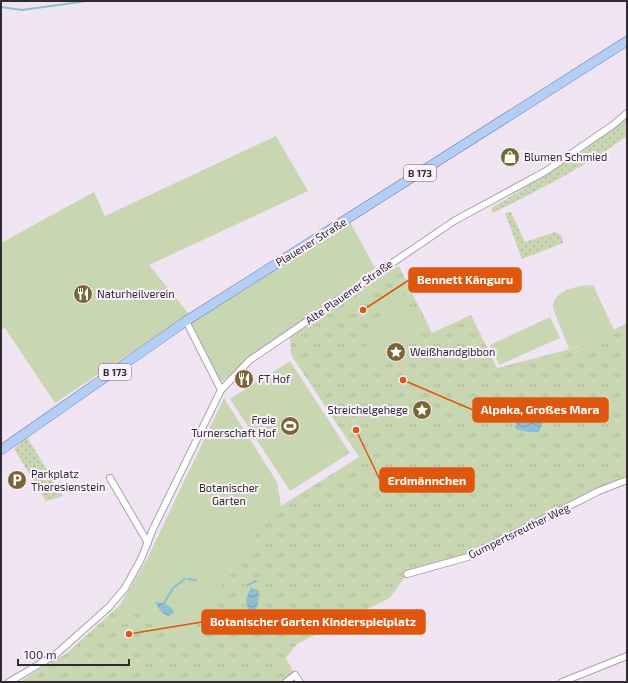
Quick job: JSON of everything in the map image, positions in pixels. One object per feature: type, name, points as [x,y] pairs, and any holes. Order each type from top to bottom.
[{"type":"main road","name":"Plauener Straße","points":[[1,450],[186,321],[627,41]]},
{"type":"street","name":"Alte Plauener Straße","points":[[9,682],[55,655],[109,607],[125,588],[141,559],[221,390],[250,360],[371,276],[454,221],[546,171],[613,125],[627,113]]},
{"type":"street","points":[[186,321],[221,390]]},
{"type":"street","points":[[110,478],[148,543]]},
{"type":"street","name":"Gumpertsreuther Weg","points":[[407,574],[468,557],[599,491],[627,480]]},
{"type":"street","points":[[562,682],[627,656]]},
{"type":"street","points":[[286,682],[295,676],[300,682]]},
{"type":"green space","points":[[627,117],[627,136],[578,168],[492,213],[492,208],[581,152]]},
{"type":"green space","points":[[276,136],[308,191],[149,265],[189,314],[55,403],[5,328],[1,330],[1,243],[94,192],[105,216]]},
{"type":"green space","points":[[511,212],[525,242],[555,232],[562,236],[563,243],[522,259],[505,213]]},
{"type":"green space","points":[[350,222],[375,268],[221,382],[190,324]]},
{"type":"green space","points":[[399,266],[432,333],[471,315],[497,368],[582,346],[627,323],[627,480],[468,557],[407,574],[390,598],[297,644],[286,658],[295,675],[287,682],[19,682],[67,653],[120,605],[187,638],[258,531],[281,506],[359,457],[291,355],[290,336],[372,280]]},
{"type":"green space","points":[[593,285],[614,330],[582,346],[569,349],[553,308],[554,302],[557,297],[567,290],[580,286]]},
{"type":"green space","points":[[401,291],[422,336],[370,361],[366,348],[367,343],[382,322],[387,297]]},
{"type":"green space","points":[[550,317],[560,338],[499,365],[490,345]]},
{"type":"green space","name":"Freie Turnerschaft Hof","points":[[290,361],[350,453],[290,491],[230,399]]},
{"type":"green space","name":"Botanischer Garten","points":[[224,398],[277,482],[281,506],[258,531],[187,639],[120,605],[146,561]]},
{"type":"green space","points":[[27,437],[63,496],[46,501],[14,449]]},
{"type":"water","points":[[537,403],[544,406],[543,422],[539,432],[527,432],[516,429],[515,426],[522,416],[530,407]]},
{"type":"water","points":[[251,587],[259,591],[258,604],[253,615],[249,615],[246,599]]},
{"type":"water","points":[[155,602],[164,603],[173,609],[174,613],[168,616],[161,612]]},
{"type":"waterway","points":[[1,7],[22,10],[87,1]]},
{"type":"waterway","points":[[164,603],[174,587],[185,579]]},
{"type":"waterway","points":[[188,579],[196,580]]},
{"type":"waterway","points":[[248,585],[256,581]]},
{"type":"place","name":"Blumen Schmied","points":[[510,157]]},
{"type":"place","name":"Naturheilverein","points":[[83,294]]},
{"type":"place","name":"Bennett Känguru","points":[[363,310]]},
{"type":"place","name":"Weißhandgibbon","points":[[396,352]]},
{"type":"place","name":"FT Hof","points":[[244,379]]},
{"type":"place","name":"Alpaka, Großes Mara","points":[[403,380]]},
{"type":"place","name":"Streichelgehege","points":[[422,410]]},
{"type":"place","name":"Freie Turnerschaft Hof","points":[[290,426]]},
{"type":"place","name":"Erdmännchen","points":[[356,430]]},
{"type":"place","name":"Parkplatz Theresienstein","points":[[17,480]]},
{"type":"place","name":"Botanischer Garten Kinderspielplatz","points":[[129,634]]}]
